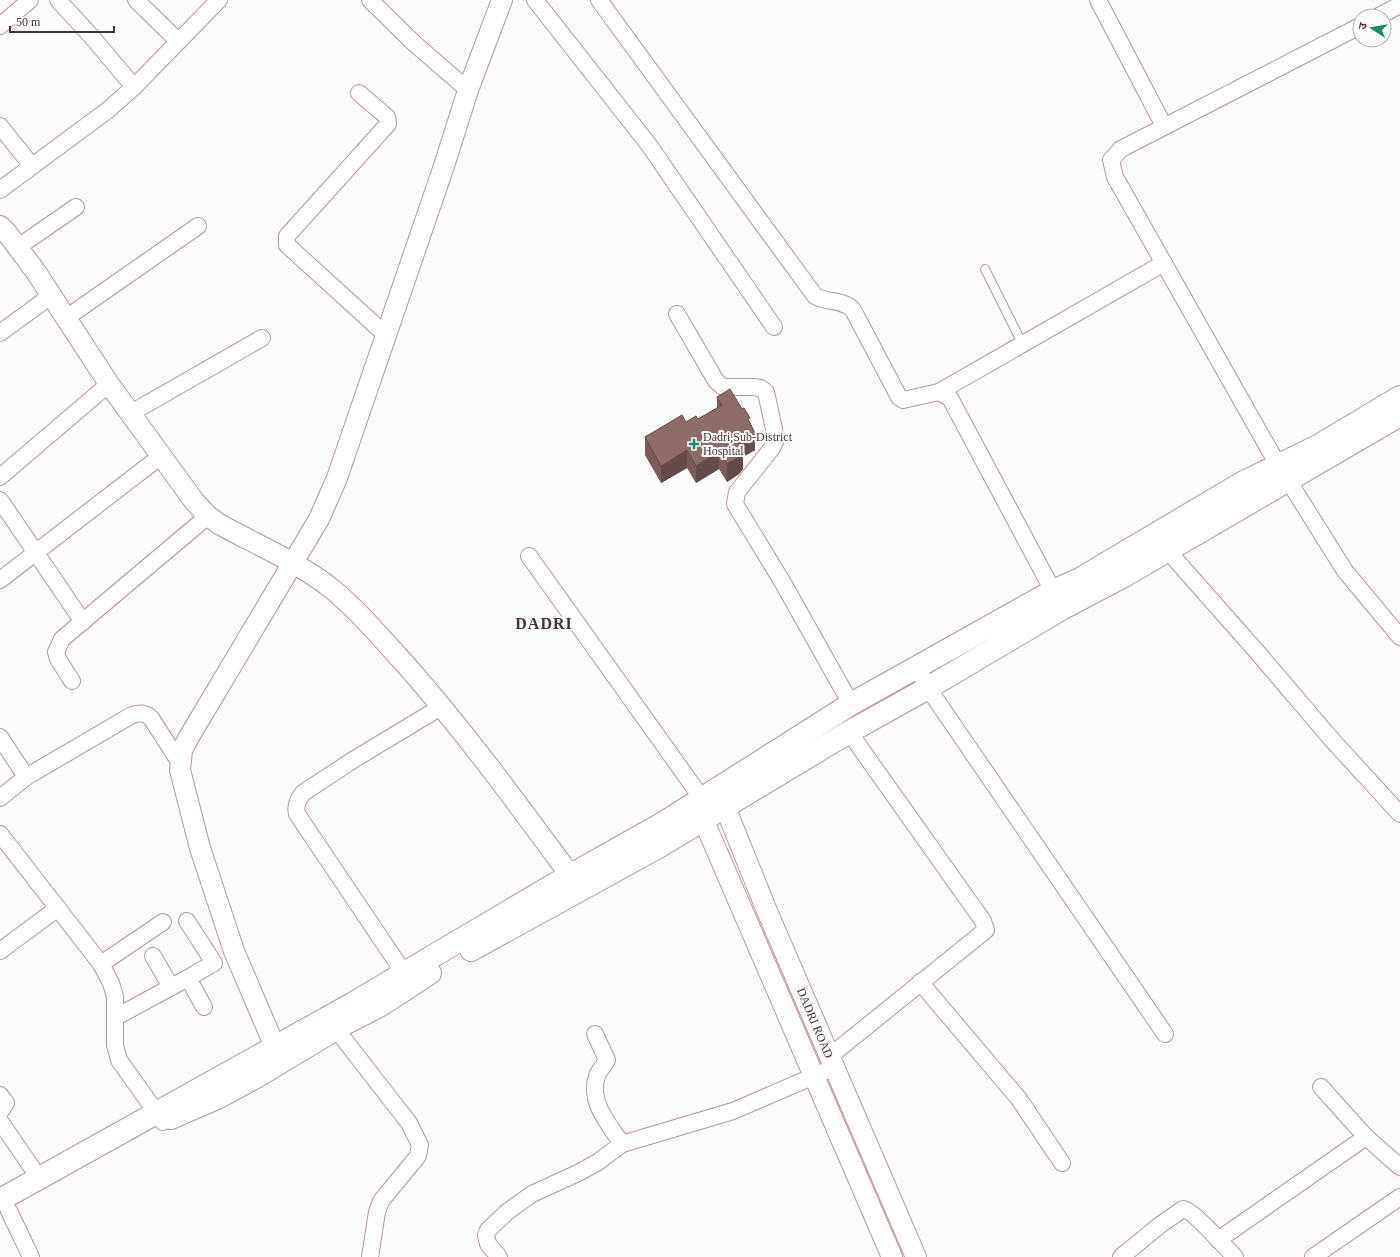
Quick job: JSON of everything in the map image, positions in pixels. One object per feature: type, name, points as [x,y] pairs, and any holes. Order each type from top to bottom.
[{"type":"main road","points":[[3,1209],[39,1178],[160,1117],[278,1054],[404,973],[570,875],[665,822],[710,805],[849,732],[928,688],[1063,608],[1167,550],[1283,473],[1318,446],[1400,397]]},
{"type":"main road","points":[[278,1054],[336,1029],[381,1005],[429,974],[660,846],[710,805],[850,704],[1053,591],[1080,579],[1242,483],[1283,473],[1400,415]]},
{"type":"main road","points":[[3,1209],[160,1117]]},
{"type":"street","points":[[0,26],[30,0]]},
{"type":"street","points":[[58,0],[92,37],[134,87]]},
{"type":"street","points":[[136,0],[178,41]]},
{"type":"street","points":[[0,190],[108,110],[134,87],[218,0]]},
{"type":"street","points":[[370,0],[414,44],[468,90]]},
{"type":"street","points":[[278,1054],[234,951],[216,896],[189,806],[180,763],[182,750],[319,520],[337,478],[444,166],[468,90],[502,0]]},
{"type":"street","points":[[535,0],[649,145],[774,326]]},
{"type":"street","points":[[599,0],[815,296],[821,299],[848,305],[853,310],[899,397],[902,400],[938,392],[1164,263]]},
{"type":"street","points":[[1098,0],[1164,126]]},
{"type":"street","points":[[1352,30],[1121,149],[1111,160],[1115,176],[1283,473],[1345,571],[1400,637]]},
{"type":"street","points":[[359,93],[387,117],[388,124],[287,236],[286,240],[287,245],[386,335]]},
{"type":"street","points":[[0,126],[32,166]]},
{"type":"street","points":[[18,247],[76,207]]},
{"type":"street","points":[[0,226],[18,247],[52,295],[109,384],[180,484],[208,516],[237,534],[293,562],[331,589],[360,615],[442,707],[492,769],[570,875]]},
{"type":"street","points":[[66,318],[198,226]]},
{"type":"street","points":[[0,333],[52,295]]},
{"type":"street","points":[[677,314],[716,381],[723,387],[729,388],[745,386],[760,388],[766,392],[769,399],[775,442],[766,456],[737,492],[735,504],[783,583],[850,704]]},
{"type":"street","points":[[131,413],[262,338]]},
{"type":"street","points":[[0,477],[109,384]]},
{"type":"street","points":[[938,392],[950,398],[1053,591]]},
{"type":"street","points":[[0,580],[161,456]]},
{"type":"street","points":[[0,500],[83,622]]},
{"type":"street","points":[[72,682],[58,659],[56,652],[62,639],[208,516]]},
{"type":"street","points":[[1167,550],[1333,741],[1400,814]]},
{"type":"street","points":[[529,556],[710,805]]},
{"type":"street","points":[[917,667],[928,688],[1165,1034]]},
{"type":"street","points":[[404,973],[297,814],[297,801],[303,793],[352,760],[442,707]]},
{"type":"street","points":[[0,798],[26,777],[132,715],[139,713],[145,713],[150,718],[180,763]]},
{"type":"street","points":[[499,1257],[488,1244],[486,1235],[488,1230],[507,1212],[532,1194],[570,1178],[598,1162],[622,1144],[733,1110],[814,1077],[920,982],[983,934],[986,930],[986,926],[849,732]]},
{"type":"street","points":[[0,737],[26,777]]},
{"type":"street","name":"DADRI ROAD","points":[[710,805],[746,860],[916,1257]]},
{"type":"street","name":"DADRI ROAD","points":[[710,805],[814,1077],[892,1257]]},
{"type":"street","points":[[0,834],[101,964],[114,990],[116,1017],[115,1045],[119,1060],[160,1117]]},
{"type":"street","points":[[0,951],[58,908]]},
{"type":"street","points":[[101,964],[163,922]]},
{"type":"street","points":[[116,1017],[214,963],[187,922]]},
{"type":"street","points":[[153,956],[171,987]]},
{"type":"street","points":[[188,978],[204,1007]]},
{"type":"street","points":[[920,982],[1019,1099],[1062,1163]]},
{"type":"street","points":[[336,1029],[409,1123],[420,1144],[418,1156],[381,1201],[370,1257]]},
{"type":"street","points":[[595,1034],[607,1060],[599,1071],[596,1080],[595,1098],[601,1112],[622,1144]]},
{"type":"street","points":[[1321,1087],[1366,1137],[1400,1166]]},
{"type":"street","points":[[0,1095],[6,1103],[0,1112]]},
{"type":"street","points":[[0,1121],[39,1178]]},
{"type":"street","points":[[1218,1240],[1366,1137]]},
{"type":"street","points":[[1313,1257],[1400,1197]]},
{"type":"street","points":[[3,1209],[31,1257]]},
{"type":"street","points":[[1121,1257],[1160,1225],[1183,1210],[1189,1211],[1235,1257]]},
{"type":"lane","points":[[985,269],[1022,345]]},
{"type":"building","points":[[730,389],[742,409],[744,408],[750,418],[748,419],[755,433],[738,443],[743,452],[739,457],[727,464],[719,451],[696,466],[687,450],[661,466],[645,437],[682,415],[686,422],[696,416],[698,419],[722,405],[717,397]]},
{"type":"place","name":"Dadri,Sub-District Hospital","points":[[694,444]]},
{"type":"district","name":"DADRI","points":[[544,623]]}]
